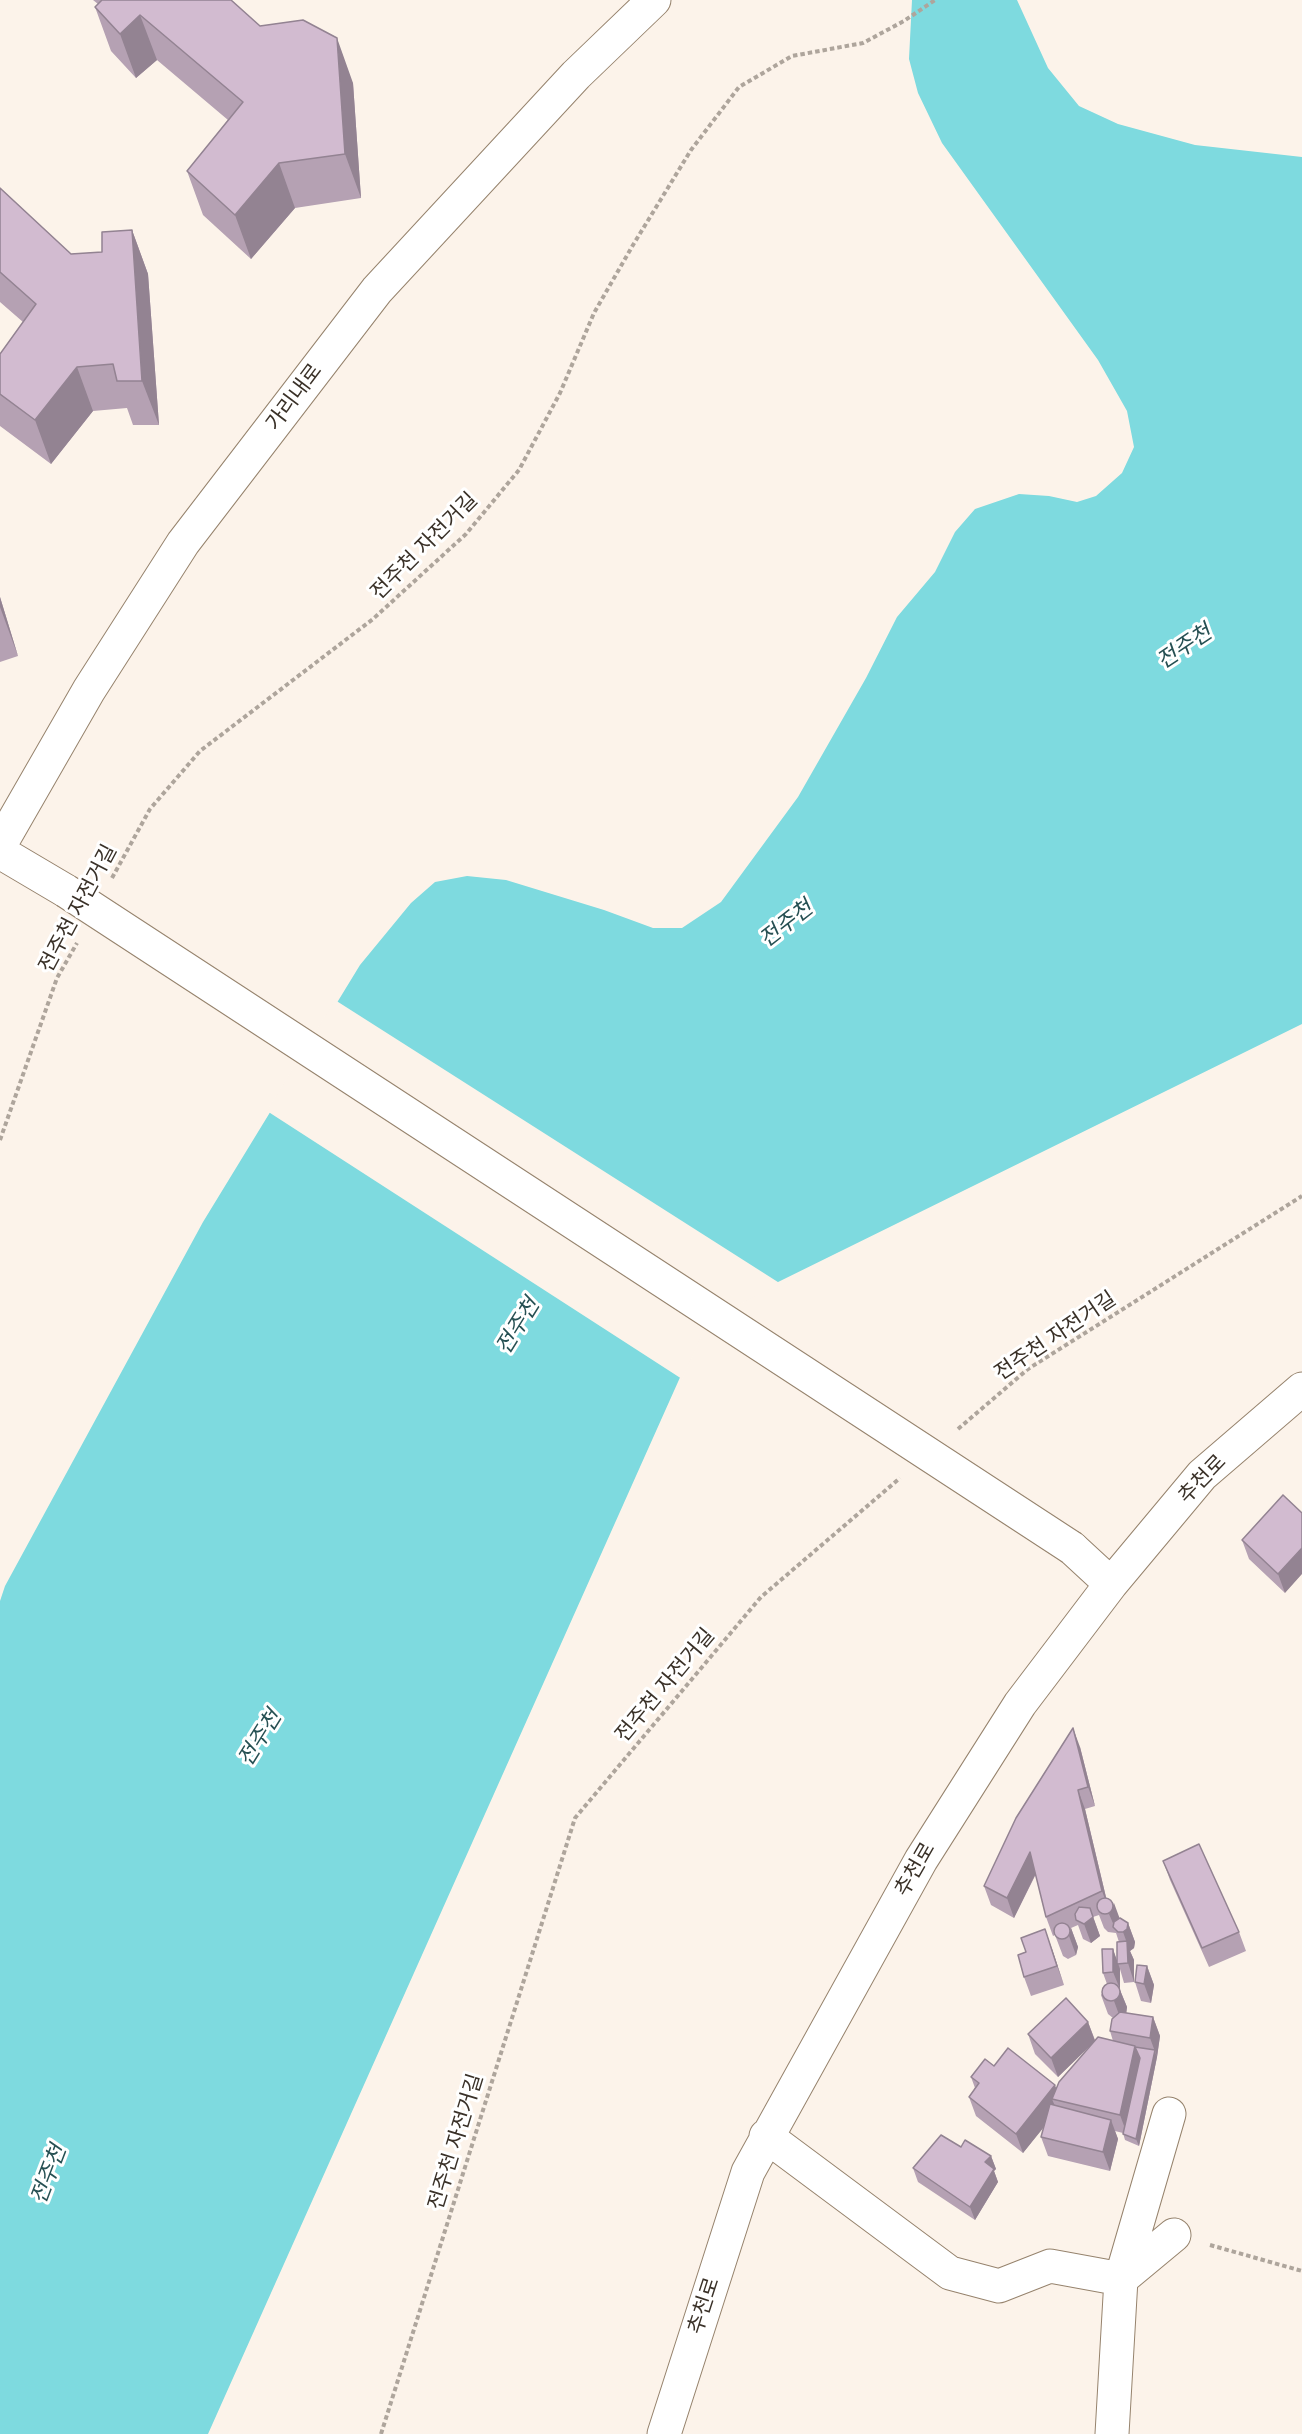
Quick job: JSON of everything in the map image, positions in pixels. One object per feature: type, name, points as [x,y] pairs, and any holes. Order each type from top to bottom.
[{"type":"street","name":"가리내로","points":[[0,845],[89,690],[183,543],[377,290],[576,75],[654,0]]},
{"type":"street","points":[[0,852],[66,891],[1072,1548],[1111,1584]]},
{"type":"street","name":"추천로","points":[[664,2434],[748,2172],[921,1860],[1020,1704],[1111,1584],[1202,1476],[1302,1389]]},
{"type":"street","points":[[1112,2434],[1121,2279],[1169,2114]]},
{"type":"street","points":[[766,2136],[950,2273],[999,2286],[1050,2266],[1121,2279]]},
{"type":"street","points":[[1121,2279],[1174,2235]]},
{"type":"path","name":"전주천 자전거길","points":[[111,879],[150,809],[200,751],[373,619],[466,534],[519,470],[560,393],[594,313],[633,245],[691,150],[739,87],[792,56],[863,43],[904,21],[935,0]]},
{"type":"path","name":"전주천 자전거길","points":[[0,1140],[57,978],[79,938]]},
{"type":"path","name":"전주천 자전거길","points":[[957,1430],[1028,1369],[1302,1196]]},
{"type":"path","name":"전주천 자전거길","points":[[381,2434],[575,1818],[761,1597],[903,1475]]},
{"type":"path","points":[[1174,2235],[1302,2271]]},
{"type":"water","name":"전주천","points":[[912,0],[1017,0],[1048,68],[1079,106],[1118,124],[1195,145],[1302,157],[1302,1024],[707,1317],[208,2434],[0,2434],[0,1601],[5,1586],[203,1222],[360,965],[411,903],[435,882],[467,876],[506,880],[604,910],[653,928],[682,928],[721,902],[798,797],[866,678],[897,617],[935,572],[955,532],[975,509],[1019,494],[1049,496],[1077,502],[1096,496],[1122,473],[1134,447],[1127,411],[1098,360],[942,143],[918,93],[909,59]]},
{"type":"pier","points":[[335,1000],[781,1284],[709,1319],[682,1379],[267,1111]]},
{"type":"building","points":[[102,0],[231,0],[260,26],[303,20],[337,38],[345,154],[279,163],[235,215],[187,171],[243,102],[140,15],[120,34],[95,7]]},
{"type":"building","points":[[0,188],[71,254],[102,252],[102,232],[132,230],[142,381],[117,381],[113,364],[77,367],[35,420],[0,394],[0,354],[36,304],[0,272]]},
{"type":"building","points":[[1283,1495],[1302,1513],[1302,1548],[1278,1574],[1242,1540]]},
{"type":"building","points":[[1073,1728],[1088,1787],[1078,1790],[1102,1891],[1046,1917],[1030,1852],[1007,1898],[984,1886],[1016,1818]]},
{"type":"building","points":[[1199,1844],[1239,1932],[1202,1948],[1163,1861]]},
{"type":"building","points":[[1102,1898],[1108,1898],[1113,1906],[1111,1912],[1102,1914],[1097,1909],[1097,1903]]},
{"type":"building","points":[[1079,1907],[1090,1908],[1093,1917],[1084,1924],[1076,1920],[1075,1914]]},
{"type":"building","points":[[1120,1918],[1128,1923],[1127,1929],[1123,1932],[1118,1932],[1113,1927],[1114,1922]]},
{"type":"building","points":[[1059,1923],[1065,1923],[1070,1931],[1068,1937],[1059,1939],[1054,1934],[1054,1928]]},
{"type":"building","points":[[1045,1929],[1057,1966],[1024,1977],[1018,1955],[1026,1952],[1021,1938]]},
{"type":"building","points":[[1127,1941],[1128,1963],[1117,1964],[1117,1942]]},
{"type":"building","points":[[1102,1949],[1113,1949],[1113,1972],[1103,1973]]},
{"type":"building","points":[[1137,1965],[1147,1966],[1144,1984],[1135,1982]]},
{"type":"building","points":[[1107,1983],[1115,1983],[1120,1988],[1118,1999],[1107,2001],[1102,1996],[1102,1988]]},
{"type":"building","points":[[1066,1998],[1088,2022],[1051,2058],[1028,2034]]},
{"type":"building","points":[[1120,2012],[1153,2017],[1150,2038],[1110,2031],[1112,2019]]},
{"type":"building","points":[[1098,2037],[1135,2046],[1120,2115],[1052,2099],[1059,2082]]},
{"type":"building","points":[[1135,2047],[1155,2050],[1136,2139],[1123,2134],[1140,2058]]},
{"type":"building","points":[[1008,2048],[1055,2085],[1016,2134],[969,2097],[979,2083],[971,2077],[985,2059],[994,2066]]},
{"type":"building","points":[[1050,2104],[1111,2120],[1103,2152],[1041,2137]]},
{"type":"building","points":[[941,2135],[961,2147],[965,2140],[991,2156],[985,2162],[994,2169],[970,2207],[913,2168]]}]
